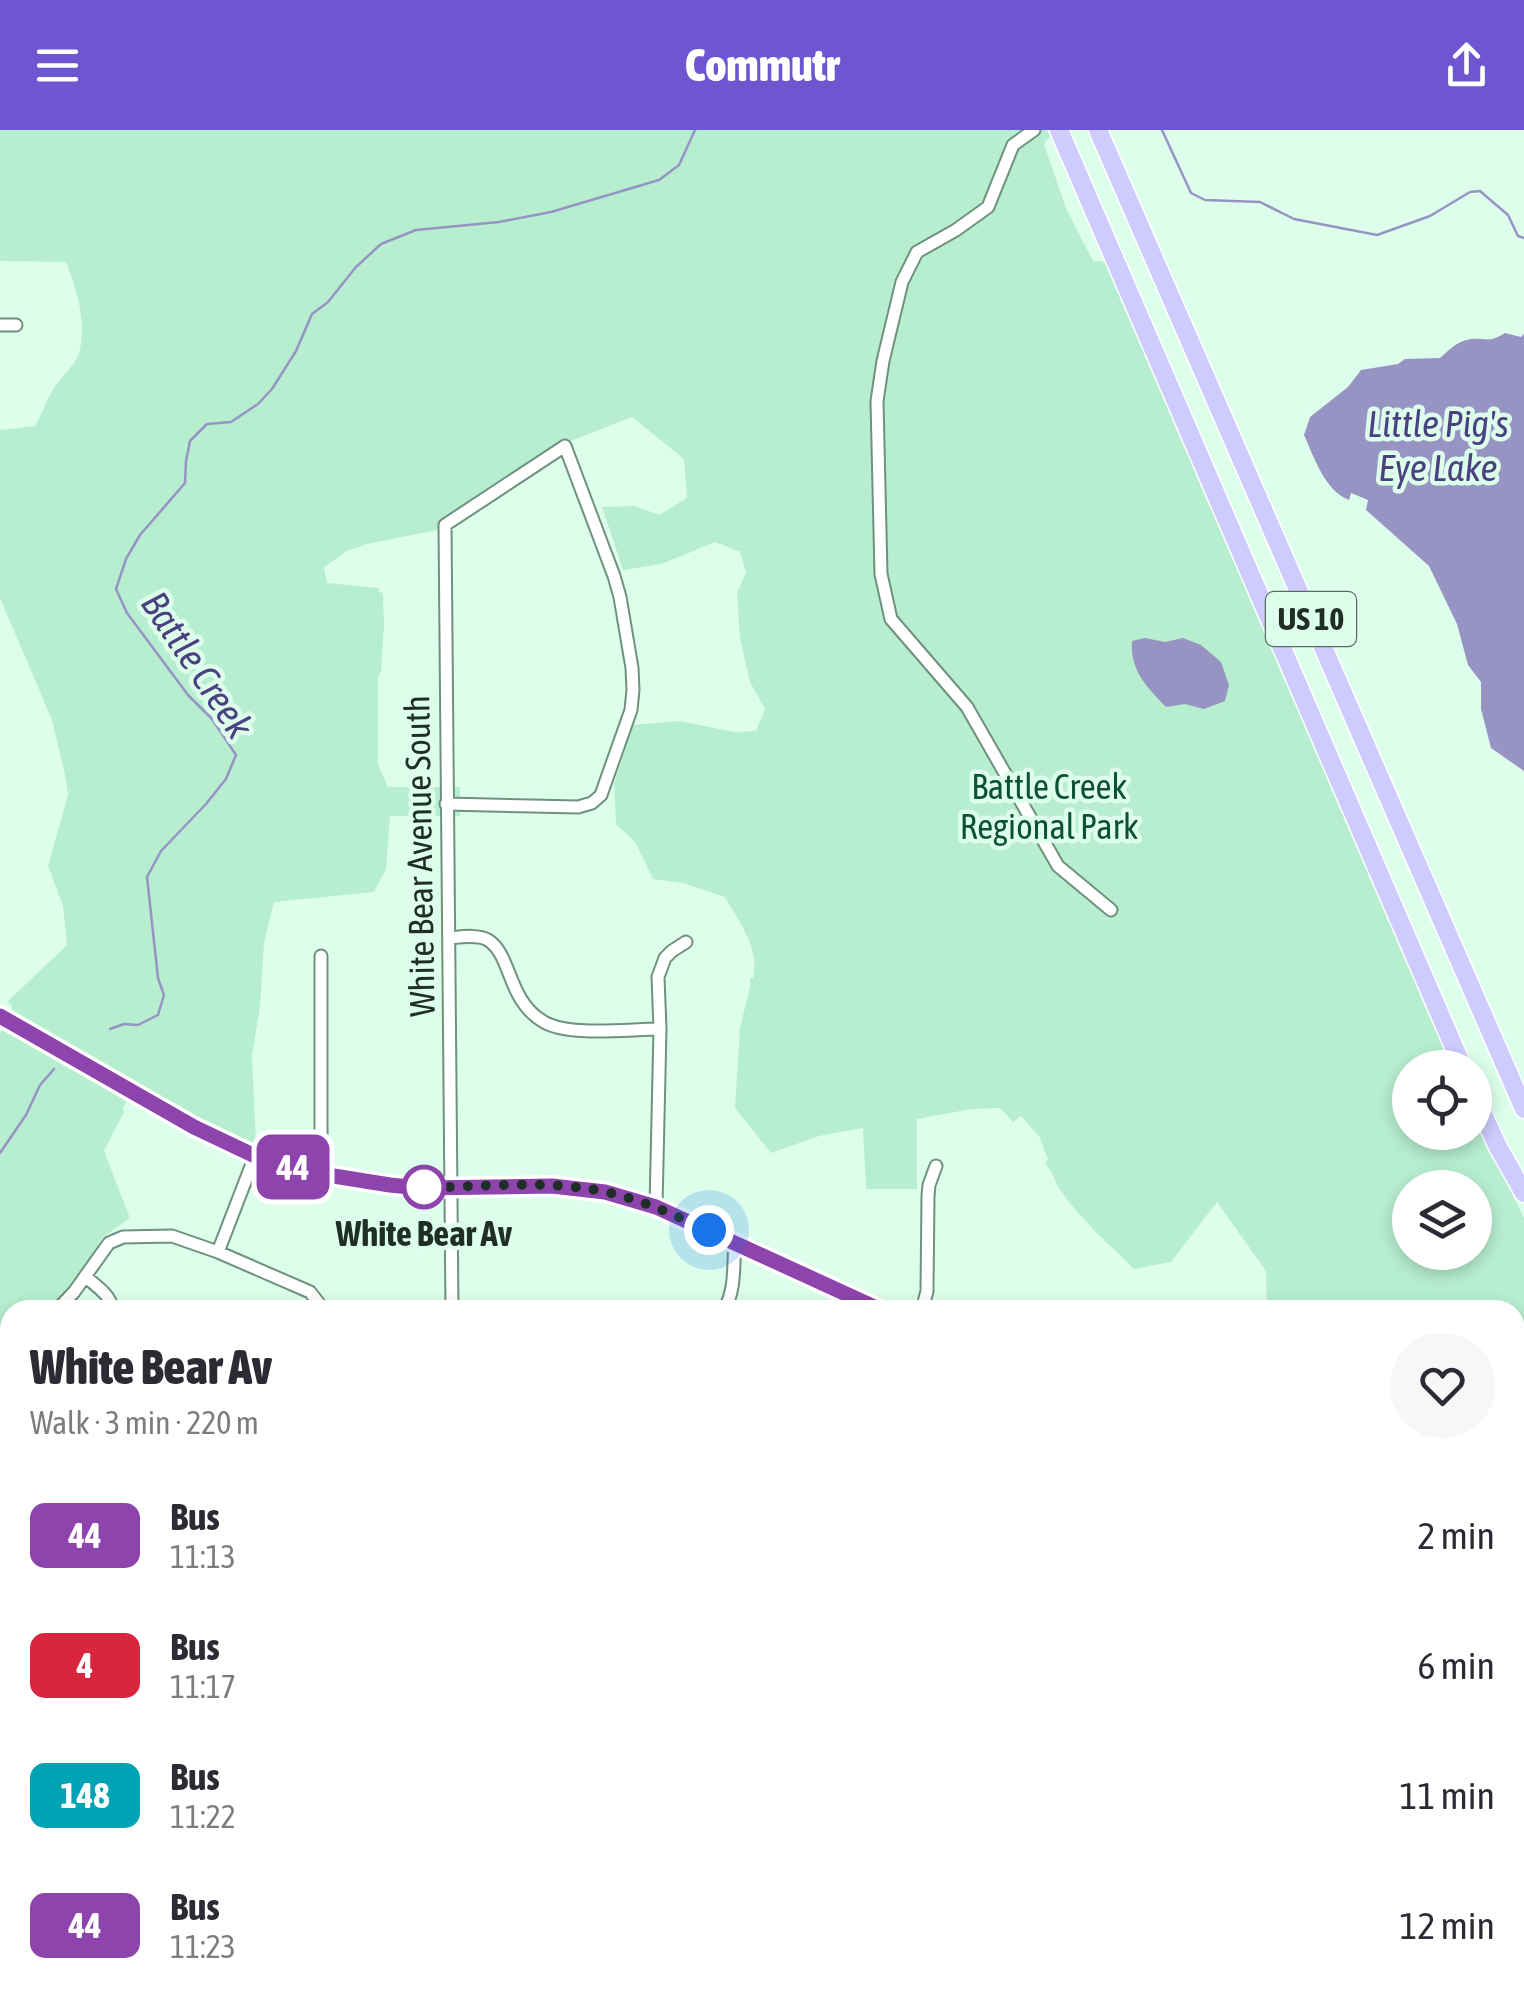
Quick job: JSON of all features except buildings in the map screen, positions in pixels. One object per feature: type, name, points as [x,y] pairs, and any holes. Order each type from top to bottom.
[{"type":"highway","name":"US 10","points":[[1059,130],[1454,1050]]},
{"type":"highway","name":"US 10","points":[[1098,130],[1524,1108]]},
{"type":"highway","points":[[1492,1134],[1524,1194]]},
{"type":"street","points":[[1034,130],[1013,145],[988,207],[918,252],[902,282],[877,400],[881,574],[892,618],[967,708],[1058,866],[1111,910]]},
{"type":"street","points":[[0,324],[16,324]]},
{"type":"street","name":"White Bear Avenue South","points":[[446,804],[592,803],[600,796],[630,710],[632,668],[620,598],[565,446],[445,525],[446,804],[452,1300]]},
{"type":"street","points":[[449,938],[488,940],[498,951],[519,998],[532,1014],[552,1026],[574,1030],[660,1029]]},
{"type":"street","points":[[656,1207],[658,981],[660,967],[672,950],[686,942]]},
{"type":"street","points":[[321,956],[321,1174]]},
{"type":"street","points":[[0,1016],[206,1134],[255,1156],[321,1174],[390,1185],[552,1186],[605,1192],[656,1207],[860,1300]]},
{"type":"street","points":[[218,1252],[255,1156]]},
{"type":"street","points":[[925,1300],[928,1196],[936,1166]]},
{"type":"street","points":[[66,1300],[110,1243],[124,1237],[172,1236],[310,1292],[316,1300]]},
{"type":"street","points":[[729,1300],[735,1242]]},
{"type":"street","points":[[86,1277],[111,1300]]},
{"type":"green space","name":"Battle Creek Regional Park","points":[[0,130],[1047,130],[1050,136],[1044,144],[1066,208],[1093,261],[1120,262],[1448,1050],[1392,1050],[1392,1150],[1490,1150],[1524,1218],[1524,1300],[1267,1300],[1266,1271],[1217,1202],[1171,1262],[1134,1269],[1061,1191],[1045,1164],[1048,1159],[1039,1136],[1021,1116],[1013,1122],[1000,1108],[917,1119],[917,1189],[866,1189],[863,1128],[819,1136],[771,1153],[735,1108],[740,1028],[754,967],[747,936],[725,897],[683,883],[653,879],[635,842],[616,824],[614,784],[633,725],[679,721],[734,732],[756,731],[765,709],[750,682],[740,638],[737,593],[746,572],[740,552],[715,542],[662,564],[623,570],[602,507],[635,506],[659,515],[687,498],[684,459],[632,417],[568,442],[437,530],[367,544],[347,551],[324,567],[327,583],[379,588],[383,593],[378,764],[388,787],[460,787],[460,816],[390,816],[386,869],[374,892],[274,902],[264,943],[252,1056],[256,1145],[133,1089],[104,1151],[130,1218],[102,1238],[87,1266],[58,1300],[0,1300],[0,1033],[12,1010],[7,1002],[67,945],[63,906],[48,866],[68,795],[52,720],[0,598],[0,430],[35,426],[53,390],[77,358],[82,330],[77,295],[66,262],[0,261]]},
{"type":"water","name":"Little Pig's Eye Lake","points":[[1505,333],[1521,337],[1524,334],[1524,771],[1491,748],[1481,709],[1481,682],[1468,665],[1457,624],[1429,566],[1366,510],[1368,500],[1351,493],[1349,500],[1333,489],[1304,435],[1310,417],[1348,387],[1361,370],[1398,364],[1405,359],[1440,358],[1462,342],[1492,339]]},
{"type":"water","points":[[1145,638],[1165,642],[1183,638],[1201,645],[1221,662],[1229,685],[1225,701],[1204,709],[1185,704],[1166,707],[1146,685],[1134,661],[1132,641]]},
{"type":"waterway","name":"Battle Creek","points":[[110,1029],[138,1025],[158,1015],[164,995],[158,978],[147,877],[161,851],[226,779],[236,755],[127,613],[116,589],[126,559],[140,535],[185,483],[190,441],[207,424],[231,422],[258,404],[296,351],[312,314],[381,244],[416,230],[499,222],[551,212],[659,180],[679,165],[695,130]]},
{"type":"waterway","name":"Battle Creek","points":[[1162,130],[1191,193],[1205,200],[1260,202],[1294,219],[1377,235],[1430,216],[1470,192],[1480,191],[1508,215],[1518,236],[1524,238]]},
{"type":"waterway","name":"Battle Creek","points":[[0,1153],[26,1115],[40,1085],[54,1069]]},
{"type":"bus line","name":"44","points":[[0,1016],[194,1127],[255,1156],[321,1174],[390,1185],[552,1186],[631,1198],[859,1300]]},
{"type":"place","name":"White Bear Av","points":[[424,1187]]},
{"type":"route","points":[[424,1187],[419,1188],[579,1188],[631,1198],[709,1230]]}]
